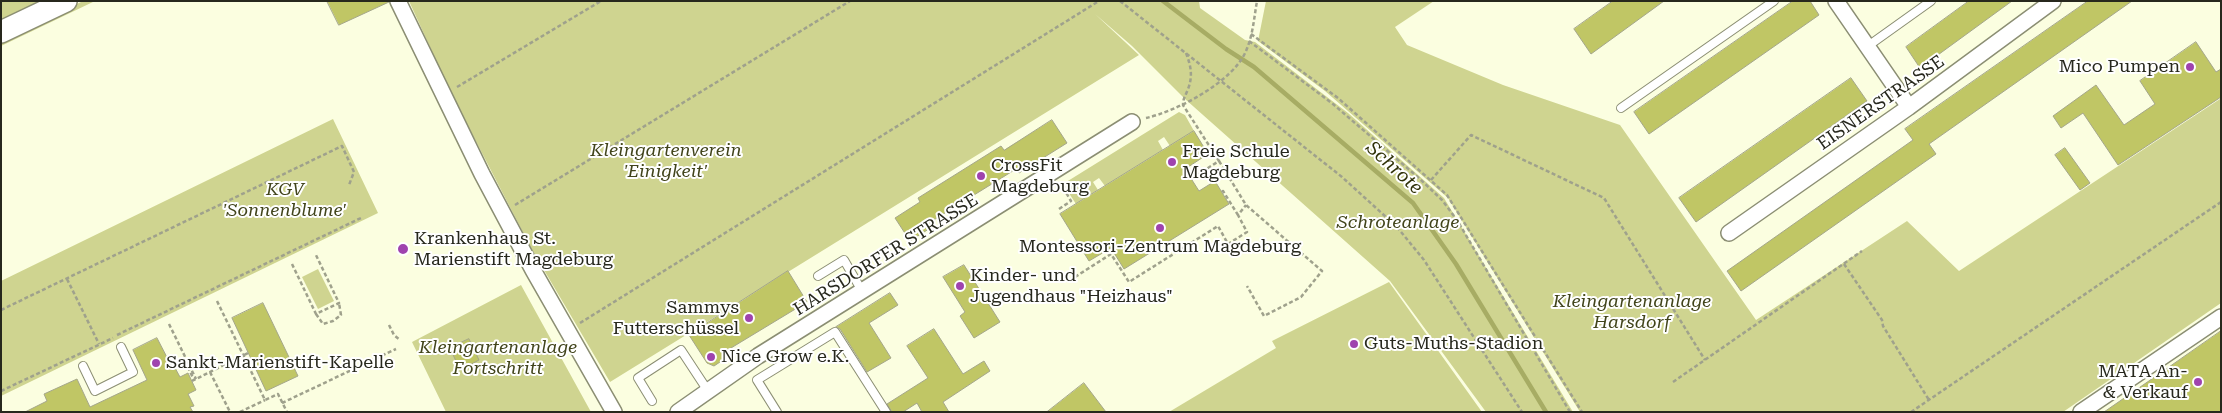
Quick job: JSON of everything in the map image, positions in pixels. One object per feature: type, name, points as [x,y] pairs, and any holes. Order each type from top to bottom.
[{"type":"main road","points":[[1,32],[66,1]]},
{"type":"street","points":[[398,1],[486,181],[533,270],[614,412]]},
{"type":"street","points":[[1836,1],[1909,107]]},
{"type":"street","name":"EISNERSTRASSE","points":[[1729,233],[1909,107],[2053,1]]},
{"type":"street","name":"HARSDORFER STRASSE","points":[[678,412],[758,356],[1132,122]]},
{"type":"street","points":[[2081,412],[2221,317]]},
{"type":"lane","points":[[1621,108],[1774,1]]},
{"type":"lane","points":[[1868,46],[1931,1]]},
{"type":"lane","points":[[818,276],[844,260],[862,291]]},
{"type":"lane","points":[[777,412],[757,380],[835,332],[886,412]]},
{"type":"lane","points":[[83,366],[95,391],[133,372],[121,347]]},
{"type":"lane","points":[[652,401],[638,378],[681,350],[708,392]]},
{"type":"path","points":[[450,91],[602,1]]},
{"type":"path","points":[[510,208],[850,1]]},
{"type":"path","points":[[577,325],[1099,1]]},
{"type":"path","points":[[1120,1],[1342,177],[1397,227],[1424,260],[1522,412]]},
{"type":"path","points":[[1132,122],[1159,115],[1183,105],[1235,70],[1246,52],[1256,1]]},
{"type":"path","points":[[1251,34],[1338,98],[1448,195],[1582,412]]},
{"type":"path","points":[[1249,41],[1333,104],[1442,200],[1457,220],[1570,412]]},
{"type":"path","points":[[1186,52],[1191,65],[1191,76],[1183,98],[1183,105],[1246,206],[1322,271],[1302,297],[1264,316],[1247,286]]},
{"type":"path","points":[[1431,180],[1471,135],[1604,198],[1704,360]]},
{"type":"path","points":[[1,310],[342,146],[354,172],[349,185]]},
{"type":"path","points":[[1191,180],[1219,161]]},
{"type":"path","points":[[1053,173],[1071,201],[1059,209]]},
{"type":"path","points":[[1075,277],[1112,253],[1129,282],[1218,226],[1228,244],[1247,232],[1222,192]]},
{"type":"path","points":[[1911,412],[2221,202]]},
{"type":"path","points":[[1238,215],[1246,206]]},
{"type":"path","points":[[1,392],[364,217]]},
{"type":"path","points":[[1674,382],[1862,251]]},
{"type":"path","points":[[292,264],[316,314],[323,324],[333,321],[341,315],[339,303],[315,253]]},
{"type":"path","points":[[1844,264],[1882,320],[1883,326],[1929,400]]},
{"type":"path","points":[[67,279],[99,344]]},
{"type":"path","points":[[217,301],[265,400]]},
{"type":"path","points":[[316,314],[339,303]]},
{"type":"path","points":[[169,324],[188,362],[194,380],[248,353]]},
{"type":"path","points":[[389,325],[394,335],[400,340]]},
{"type":"path","points":[[282,403],[396,349]]},
{"type":"path","points":[[210,372],[230,412]]},
{"type":"path","points":[[240,412],[278,394],[287,412]]},
{"type":"green space","points":[[1,1],[45,1],[1,23]]},
{"type":"green space","points":[[83,1],[95,1],[1,46],[1,41]]},
{"type":"green space","name":"Kleingartenverein 'Einigkeit'","points":[[409,1],[1199,1],[1200,8],[1245,40],[1255,42],[1348,113],[1444,198],[1573,412],[1486,412],[1390,281],[1185,99],[1132,46],[1095,14],[1139,55],[610,382],[531,248],[450,91]]},
{"type":"green space","name":"Kleingartenanlage Harsdorf","points":[[1266,1],[1434,1],[1395,27],[1407,45],[1503,85],[1620,125],[1756,320],[1907,221],[1959,271],[2220,99],[2221,303],[2063,412],[1580,412],[1448,198],[1325,91],[1258,41]]},
{"type":"green space","points":[[1179,112],[1185,115],[1194,131],[1170,146],[1164,137],[1158,141],[1163,150],[1105,186],[1099,178],[1093,182],[1098,190],[1076,204],[1063,184]]},
{"type":"green space","name":"KGV 'Sonnenblume'","points":[[333,119],[378,213],[1,396],[1,281]]},
{"type":"green space","points":[[318,269],[334,301],[318,309],[302,277]]},
{"type":"green space","name":"Guts-Muths-Stadion","points":[[1389,282],[1482,412],[1169,412],[1276,348],[1272,341]]},
{"type":"green space","name":"Kleingartenanlage Fortschritt","points":[[521,285],[591,412],[446,412],[412,342]]},
{"type":"building","points":[[327,1],[389,1],[389,2],[339,25]]},
{"type":"building","points":[[1613,1],[1664,1],[1591,54],[1574,29]]},
{"type":"building","points":[[1793,1],[1810,1],[1819,15],[1649,134],[1634,112]]},
{"type":"building","points":[[1969,1],[2012,1],[1920,68],[1906,47]]},
{"type":"building","points":[[2088,1],[2132,1],[1929,144],[1936,154],[1741,291],[1727,271],[1913,140],[1905,129]]},
{"type":"building","points":[[2196,42],[2216,72],[2221,69],[2221,97],[2118,165],[2083,113],[2061,128],[2053,116],[2096,85],[2124,125],[2155,104],[2140,81]]},
{"type":"building","points":[[1851,78],[1867,101],[1696,222],[1679,198]]},
{"type":"building","points":[[1052,120],[1067,143],[1019,173],[1016,169],[932,221],[935,225],[910,241],[895,218],[920,202],[918,198],[1001,146],[1004,150]]},
{"type":"building","points":[[1194,131],[1208,154],[1185,169],[1199,191],[1215,181],[1229,204],[1124,269],[1111,248],[1089,261],[1060,214]]},
{"type":"building","points":[[2065,148],[2090,183],[2080,190],[2055,155]]},
{"type":"building","points":[[964,265],[1000,322],[974,338],[960,316],[965,312],[943,277]]},
{"type":"building","points":[[788,271],[807,302],[726,351],[729,356],[714,366],[707,363],[689,335]]},
{"type":"building","points":[[890,293],[898,305],[869,323],[891,358],[867,372],[840,329],[836,327]]},
{"type":"building","points":[[263,303],[298,376],[266,391],[232,318]]},
{"type":"building","points":[[934,329],[963,374],[984,361],[990,371],[943,402],[949,412],[922,412],[917,403],[903,412],[892,412],[887,404],[928,378],[907,346]]},
{"type":"building","points":[[2221,331],[2221,412],[2104,412],[2159,374]]},
{"type":"building","points":[[157,338],[172,367],[174,366],[180,377],[188,373],[196,390],[188,394],[194,406],[190,407],[193,412],[25,412],[47,401],[44,394],[77,379],[90,407],[147,380],[133,350]]},
{"type":"building","points":[[469,339],[479,360],[460,370],[450,348]]},
{"type":"building","points":[[1084,383],[1106,412],[1047,412]]},
{"type":"waterway","name":"Schrote","points":[[1163,1],[1226,49],[1254,67],[1413,203],[1456,264],[1546,412]]},
{"type":"place","name":"Mico Pumpen","points":[[2190,67]]},
{"type":"place","name":"Freie Schule Magdeburg","points":[[1172,162]]},
{"type":"place","name":"CrossFit Magdeburg","points":[[981,176]]},
{"type":"place","name":"Montessori-Zentrum Magdeburg","points":[[1160,228]]},
{"type":"place","name":"Krankenhaus St. Marienstift Magdeburg","points":[[403,249]]},
{"type":"place","name":"Kinder- und Jugendhaus \"Heizhaus\"","points":[[960,286]]},
{"type":"place","name":"Sammys Futterschüssel","points":[[749,318]]},
{"type":"place","name":"Guts-Muths-Stadion","points":[[1354,344]]},
{"type":"place","name":"Nice Grow e.K.","points":[[711,357]]},
{"type":"place","name":"Sankt-Marienstift-Kapelle","points":[[156,363]]},
{"type":"place","name":"MATA An- & Verkauf","points":[[2198,382]]},
{"type":"park label","name":"Schroteanlage","points":[[1398,223]]}]
